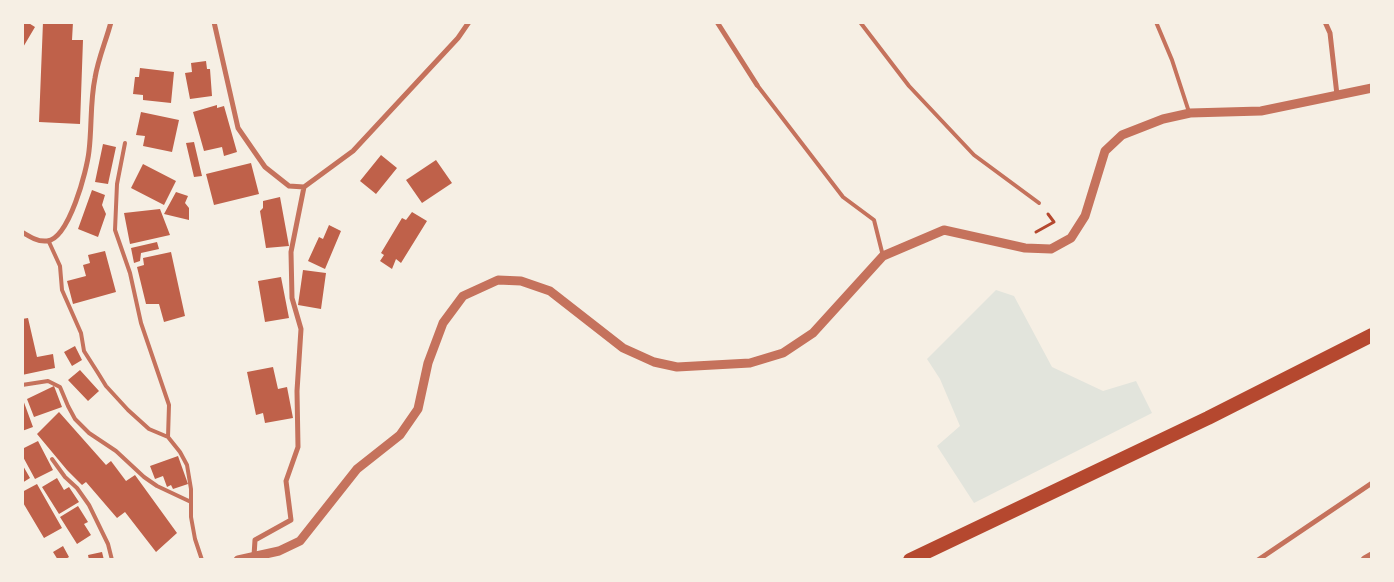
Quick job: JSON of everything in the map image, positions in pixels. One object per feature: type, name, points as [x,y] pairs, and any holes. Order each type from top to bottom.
[{"type":"highway","points":[[910,560],[1208,418],[1372,335]]},
{"type":"street","points":[[22,232],[35,240],[48,242],[58,235],[67,222],[86,173],[95,76],[111,22]]},
{"type":"street","points":[[214,22],[238,128],[265,167],[289,186],[304,187],[353,151],[458,38],[469,22]]},
{"type":"street","points":[[717,22],[757,86]]},
{"type":"street","points":[[1325,22],[1330,33],[1337,95]]},
{"type":"street","points":[[238,560],[254,556],[280,555],[300,541],[357,469],[400,435],[418,409],[428,363],[443,323],[464,296],[498,280],[521,281],[550,291],[623,348],[654,362],[677,367],[750,363],[783,353],[813,333],[883,256],[944,230],[1025,248],[1051,249],[1071,238],[1085,216],[1105,151],[1122,135],[1163,119],[1190,113],[1261,111],[1372,88]]},
{"type":"street","points":[[254,556],[255,540],[291,520],[286,480],[298,446],[297,391],[301,329],[292,298],[291,252],[304,187]]},
{"type":"street","points":[[1258,560],[1372,483]]},
{"type":"street","points":[[1365,560],[1372,556]]},
{"type":"lane","points":[[860,22],[909,86],[974,155],[1039,203]]},
{"type":"lane","points":[[1156,22],[1172,60],[1190,113]]},
{"type":"lane","points":[[757,86],[843,197],[874,220],[883,256]]},
{"type":"lane","points":[[125,143],[117,184],[115,230],[130,273],[141,323],[169,405],[168,437]]},
{"type":"lane","points":[[48,242],[60,266],[62,290],[81,333],[84,352],[106,386],[149,429],[168,437],[180,452],[187,465],[191,489],[191,516],[195,539],[202,560]]},
{"type":"lane","points":[[22,385],[48,381],[60,387],[75,419],[89,433],[116,451],[144,477],[157,486],[191,502]]},
{"type":"lane","points":[[52,459],[89,505],[108,544],[112,560]]},
{"type":"path","points":[[1025,248],[1030,235],[1054,222],[1039,203]]},
{"type":"shaded area","points":[[996,290],[1014,296],[1052,367],[1103,391],[1136,381],[1152,413],[974,503],[937,446],[960,426],[940,379],[927,359]]},
{"type":"building","points":[[22,22],[27,22],[35,27],[22,49]]},
{"type":"building","points":[[43,22],[73,22],[72,40],[83,40],[80,124],[39,122]]},
{"type":"building","points":[[206,61],[207,69],[210,69],[212,96],[190,99],[185,73],[192,72],[191,63]]},
{"type":"building","points":[[140,68],[174,72],[171,103],[143,100],[143,95],[133,94],[135,77],[139,77]]},
{"type":"building","points":[[217,105],[217,108],[224,106],[237,152],[224,156],[222,147],[204,151],[193,112]]},
{"type":"building","points":[[141,112],[179,120],[172,152],[143,146],[145,136],[136,135]]},
{"type":"building","points":[[194,142],[202,176],[194,177],[186,143]]},
{"type":"building","points":[[103,144],[116,147],[108,184],[95,182]]},
{"type":"building","points":[[381,155],[397,168],[376,194],[360,181]]},
{"type":"building","points":[[436,160],[452,183],[422,203],[406,180]]},
{"type":"building","points":[[251,163],[259,194],[214,205],[206,174]]},
{"type":"building","points":[[143,164],[176,181],[164,205],[131,188]]},
{"type":"building","points":[[92,190],[105,195],[102,205],[106,214],[98,237],[78,229]]},
{"type":"building","points":[[176,192],[188,196],[185,203],[189,208],[189,220],[164,214]]},
{"type":"building","points":[[280,197],[289,246],[266,248],[260,211],[263,208],[263,201]]},
{"type":"building","points":[[160,209],[170,235],[130,244],[124,213]]},
{"type":"building","points":[[412,212],[427,221],[401,263],[396,259],[392,269],[380,261],[384,255],[381,253],[402,218],[406,220]]},
{"type":"building","points":[[329,225],[341,231],[325,269],[308,261],[319,237],[323,239]]},
{"type":"building","points":[[157,242],[159,249],[141,253],[140,261],[134,263],[131,248]]},
{"type":"building","points":[[105,251],[116,292],[73,304],[67,281],[86,276],[83,265],[90,263],[88,255]]},
{"type":"building","points":[[171,252],[185,316],[164,322],[159,304],[146,304],[137,267],[144,265],[143,258]]},
{"type":"building","points":[[303,270],[326,273],[321,309],[298,305]]},
{"type":"building","points":[[281,277],[289,318],[265,322],[258,281]]},
{"type":"building","points":[[28,318],[37,357],[53,354],[55,368],[22,375],[22,319]]},
{"type":"building","points":[[75,346],[82,360],[72,366],[64,352]]},
{"type":"building","points":[[273,367],[278,389],[287,387],[293,418],[265,423],[263,413],[256,415],[247,372]]},
{"type":"building","points":[[80,370],[99,391],[88,401],[68,380]]},
{"type":"building","points":[[54,386],[62,407],[34,417],[27,399]]},
{"type":"building","points":[[22,397],[33,427],[22,431]]},
{"type":"building","points":[[59,412],[106,465],[111,461],[126,481],[135,475],[177,533],[156,552],[125,512],[117,518],[86,482],[82,485],[67,470],[37,434]]},
{"type":"building","points":[[38,441],[53,470],[35,479],[22,455],[22,449]]},
{"type":"building","points":[[178,456],[188,484],[173,489],[171,485],[167,487],[163,476],[155,479],[150,466]]},
{"type":"building","points":[[22,464],[30,478],[22,483]]},
{"type":"building","points":[[57,478],[64,490],[69,487],[79,502],[59,514],[42,487]]},
{"type":"building","points":[[37,484],[62,528],[44,538],[22,501],[22,492]]},
{"type":"building","points":[[78,506],[88,522],[84,524],[91,535],[77,544],[60,517]]},
{"type":"building","points":[[63,546],[69,557],[64,560],[58,560],[53,552]]},
{"type":"building","points":[[102,552],[104,560],[89,560],[88,555]]}]
